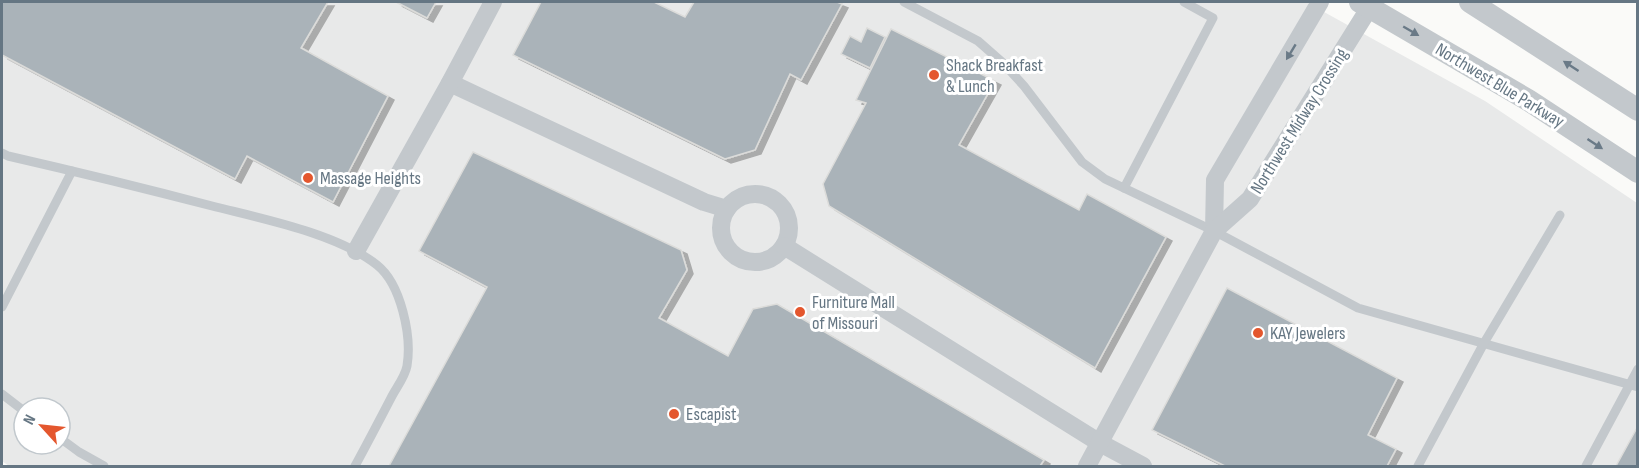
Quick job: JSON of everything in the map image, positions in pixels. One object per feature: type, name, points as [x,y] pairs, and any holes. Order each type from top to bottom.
[{"type":"street","points":[[357,251],[493,2]]},
{"type":"street","name":"Northwest Midway Crossing","points":[[1214,231],[1215,180],[1320,2]]},
{"type":"street","points":[[1470,2],[1638,110]]},
{"type":"street","name":"Northwest Midway Crossing","points":[[1087,466],[1214,231],[1250,199],[1368,3]]},
{"type":"street","name":"Northwest Blue Parkway","points":[[1368,3],[1528,100],[1638,172]]},
{"type":"street","points":[[450,83],[704,202],[727,209]]},
{"type":"street","points":[[757,194],[778,203],[789,223],[784,246],[768,260],[747,261],[737,257],[729,250],[721,230],[727,209],[735,201],[757,194]]},
{"type":"street","points":[[784,246],[1100,443],[1143,466]]},
{"type":"lane","points":[[904,2],[978,41],[1003,63],[1024,86],[1082,162],[1105,179],[1214,231],[1358,308],[1633,386]]},
{"type":"lane","points":[[1124,188],[1213,18],[1184,2]]},
{"type":"lane","points":[[2,153],[282,224],[357,251],[379,266],[393,284],[404,314],[408,345],[407,368],[355,466]]},
{"type":"lane","points":[[2,307],[72,171]]},
{"type":"lane","points":[[1418,466],[1484,344],[1560,215]]},
{"type":"lane","points":[[1586,466],[1633,386],[1638,369]]},
{"type":"lane","points":[[72,447],[104,466]]},
{"type":"shaded area","points":[[2,2],[1306,2],[1485,101],[1637,203],[1637,466],[9,466],[2,461]]},
{"type":"building","points":[[2,2],[328,2],[301,48],[388,96],[333,202],[247,156],[235,179],[2,55]]},
{"type":"building","points":[[396,2],[436,2],[427,18]]},
{"type":"building","points":[[541,2],[654,2],[685,17],[694,2],[837,2],[842,4],[801,80],[790,74],[755,150],[725,159],[513,55]]},
{"type":"building","points":[[867,28],[885,37],[870,68],[841,54],[850,36],[861,42]]},
{"type":"building","points":[[891,29],[995,81],[959,145],[1079,210],[1087,194],[1166,237],[1095,368],[829,206],[823,184],[866,103],[856,100]]},
{"type":"building","points":[[473,152],[681,250],[687,270],[659,318],[728,356],[753,309],[777,304],[1044,460],[1040,466],[389,466],[487,287],[419,251]]},
{"type":"building","name":"KAY Jewelers","points":[[1227,288],[1397,378],[1368,435],[1396,449],[1387,466],[1225,466],[1152,430]]},
{"type":"building","points":[[1638,426],[1638,466],[1616,466]]},
{"type":"place","name":"Shack Breakfast & Lunch","points":[[934,75]]},
{"type":"place","name":"Massage Heights","points":[[308,178]]},
{"type":"place","name":"Furniture Mall of Missouri","points":[[800,312]]},
{"type":"place","name":"KAY Jewelers","points":[[1258,333]]},
{"type":"place","name":"Escapist","points":[[674,414]]}]
